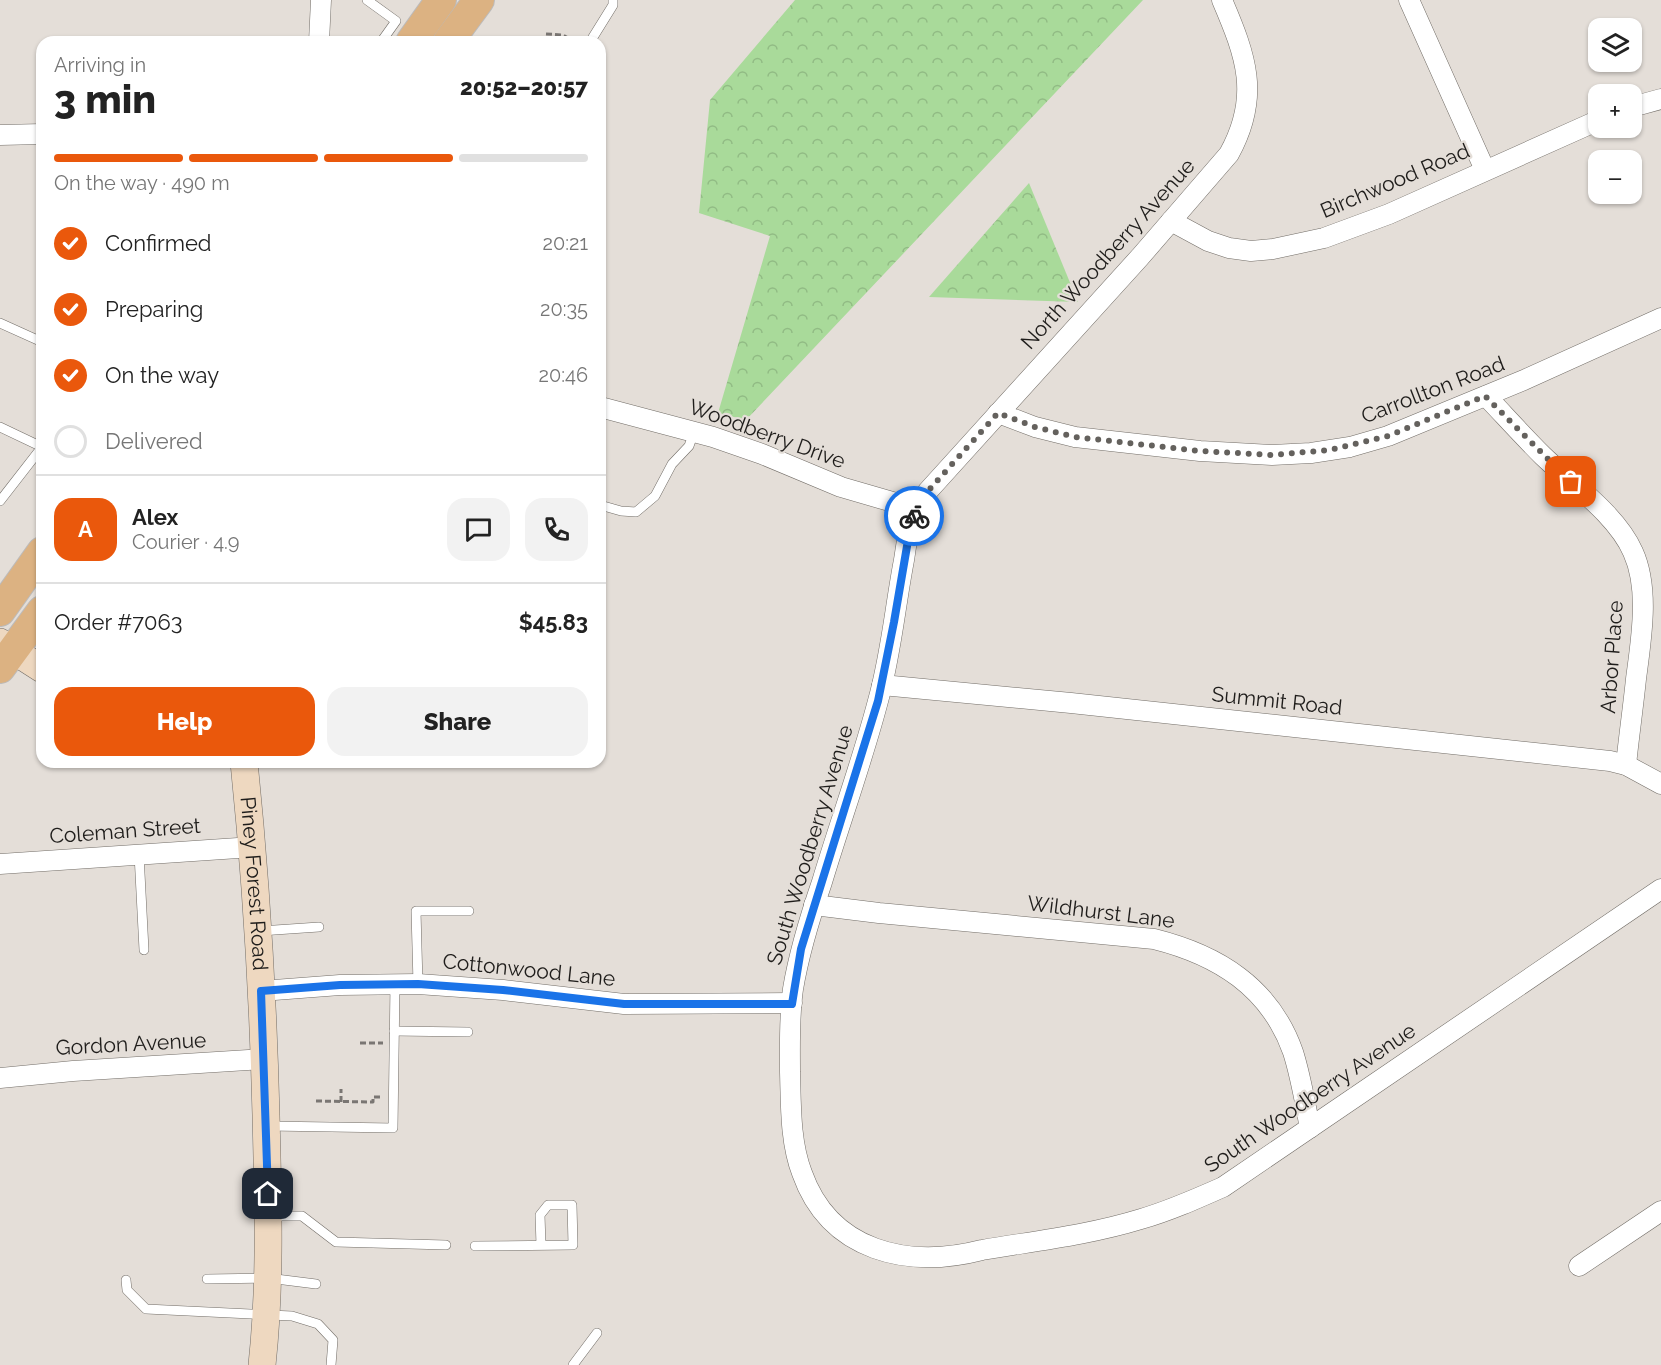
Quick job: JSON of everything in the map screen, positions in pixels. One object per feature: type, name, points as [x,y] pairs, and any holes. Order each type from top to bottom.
[{"type":"main road","points":[[463,21],[496,0]]},
{"type":"main road","points":[[414,36],[434,2]]},
{"type":"main road","points":[[0,584],[36,558]]},
{"type":"main road","points":[[0,611],[36,561]]},
{"type":"main road","points":[[36,618],[4,653],[36,666]]},
{"type":"main road","name":"Piney Forest Road","points":[[245,768],[253,847],[261,991],[269,1216],[267,1313],[262,1365]]},
{"type":"street","points":[[319,36],[321,0]]},
{"type":"street","name":"North Woodberry Avenue","points":[[917,509],[928,491],[1172,221],[1229,154],[1239,136],[1245,116],[1246,66],[1240,42],[1222,0]]},
{"type":"street","points":[[1409,0],[1485,170]]},
{"type":"street","points":[[434,2],[463,21]]},
{"type":"street","points":[[1642,104],[1661,99]]},
{"type":"street","name":"Birchwood Road","points":[[1172,221],[1208,241],[1229,248],[1251,251],[1273,249],[1357,227],[1588,125]]},
{"type":"street","points":[[0,135],[36,134]]},
{"type":"street","name":"Carrollton Road","points":[[998,413],[1035,427],[1075,437],[1200,451],[1272,455],[1330,450],[1388,436],[1661,318]]},
{"type":"street","name":"Arbor Place","points":[[1485,396],[1599,508],[1624,536],[1634,552],[1639,571],[1643,606],[1642,636],[1626,765]]},
{"type":"street","name":"Woodberry Drive","points":[[606,408],[762,454],[841,487],[917,509]]},
{"type":"street","name":"South Woodberry Avenue","points":[[917,509],[911,523],[882,685],[801,949],[792,1004],[791,1108],[801,1173],[813,1196],[828,1217],[843,1232],[862,1244],[883,1252],[911,1257],[936,1258],[962,1255],[1104,1229],[1185,1204],[1223,1187],[1661,889]]},
{"type":"street","name":"Summit Road","points":[[882,685],[1610,761],[1626,765],[1661,784]]},
{"type":"street","name":"Coleman Street","points":[[0,864],[253,847]]},
{"type":"street","name":"Wildhurst Lane","points":[[814,904],[879,913],[1154,939],[1181,945],[1206,956],[1234,973],[1254,990],[1271,1009],[1282,1027],[1293,1053],[1310,1128]]},
{"type":"street","name":"Cottonwood Lane","points":[[261,991],[340,985],[418,984],[503,990],[624,1004],[792,1004]]},
{"type":"street","name":"Gordon Avenue","points":[[0,1078],[264,1059]]},
{"type":"street","points":[[1580,1266],[1661,1211]]},
{"type":"lane","points":[[367,0],[396,21],[385,36]]},
{"type":"lane","points":[[594,36],[613,5],[613,0]]},
{"type":"lane","points":[[0,323],[36,339]]},
{"type":"lane","points":[[0,427],[36,444]]},
{"type":"lane","points":[[606,507],[636,512],[654,496],[672,464],[689,446],[694,432]]},
{"type":"lane","points":[[0,501],[36,455]]},
{"type":"lane","points":[[139,854],[144,950]]},
{"type":"lane","points":[[418,984],[416,911],[469,911]]},
{"type":"lane","points":[[257,931],[319,927]]},
{"type":"lane","points":[[266,1126],[393,1128],[395,984]]},
{"type":"lane","points":[[394,1031],[468,1032]]},
{"type":"lane","points":[[475,1246],[573,1245],[572,1205],[549,1205],[540,1215],[541,1245]]},
{"type":"lane","points":[[269,1216],[302,1216],[336,1242],[446,1245]]},
{"type":"lane","points":[[207,1279],[268,1278],[316,1284]]},
{"type":"lane","points":[[126,1280],[127,1290],[146,1309],[267,1313],[292,1316],[318,1324],[333,1340],[331,1365]]},
{"type":"lane","points":[[573,1365],[597,1332]]},
{"type":"path","points":[[546,34],[565,36]]},
{"type":"path","points":[[360,1043],[394,1043]]},
{"type":"path","points":[[341,1089],[341,1102]]},
{"type":"path","points":[[316,1101],[373,1102],[373,1097],[393,1097]]},
{"type":"green space","points":[[795,0],[1143,0],[746,420],[718,413],[770,236],[699,213],[710,100]]},
{"type":"green space","points":[[1029,183],[1078,302],[929,297]]},
{"type":"way so far","points":[[914,516],[928,491],[998,413],[1035,427],[1075,437],[1200,451],[1272,455],[1311,453],[1350,447],[1388,436],[1485,396],[1571,482]]},
{"type":"route","points":[[268,1194],[261,991],[340,985],[418,984],[503,990],[624,1004],[681,1005],[738,1002],[792,1004],[801,949],[882,685],[914,516]]}]
